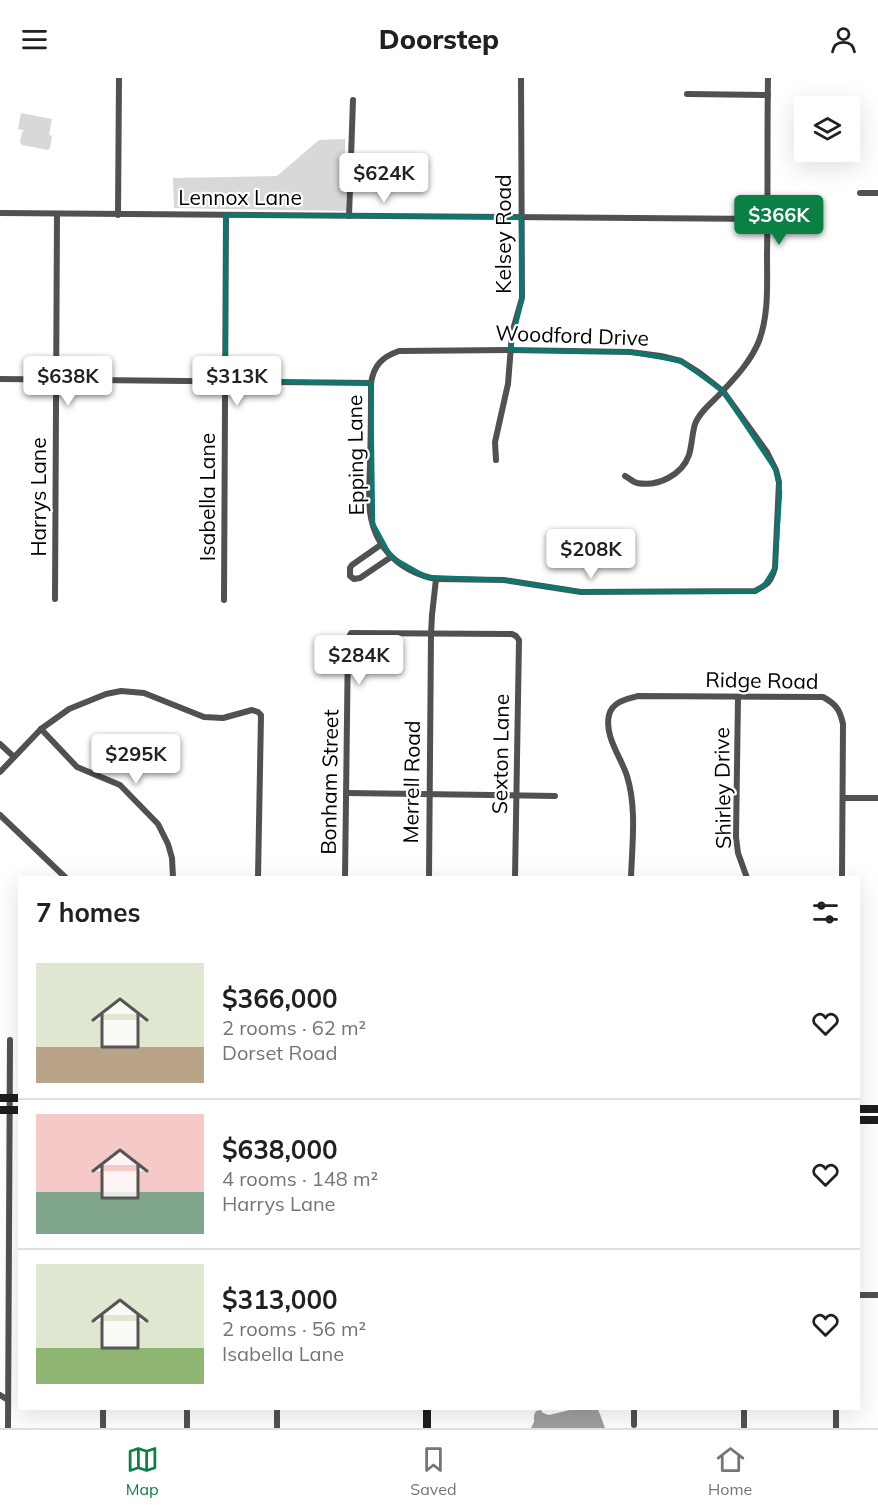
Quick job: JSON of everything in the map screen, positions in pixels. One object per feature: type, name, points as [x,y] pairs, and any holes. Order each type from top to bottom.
[{"type":"main road","points":[[0,1098],[15,1098]]},
{"type":"main road","points":[[860,1108],[878,1109]]},
{"type":"main road","points":[[0,1110],[15,1110]]},
{"type":"main road","points":[[860,1120],[878,1120]]},
{"type":"main road","points":[[427,1428],[428,1410]]},
{"type":"street","points":[[118,214],[119,78]]},
{"type":"street","name":"Kelsey Road","points":[[496,460],[495,442],[508,384],[512,333],[522,298],[521,78]]},
{"type":"street","points":[[625,476],[636,482],[650,483],[665,480],[683,466],[689,456],[696,422],[706,408],[744,368],[759,340],[766,314],[768,78]]},
{"type":"street","points":[[687,94],[768,94]]},
{"type":"street","points":[[349,216],[353,100]]},
{"type":"street","points":[[860,193],[878,194]]},
{"type":"street","name":"Lennox Lane","points":[[0,213],[768,219]]},
{"type":"street","name":"Harrys Lane","points":[[55,599],[57,214]]},
{"type":"street","name":"Isabella Lane","points":[[224,600],[226,215]]},
{"type":"street","name":"Woodford Drive","points":[[371,383],[376,365],[389,354],[399,351],[630,352],[681,361],[723,391],[767,452],[776,470],[779,482],[775,568],[772,580],[755,591],[746,591]]},
{"type":"street","points":[[0,379],[371,383]]},
{"type":"street","name":"Epping Lane","points":[[371,383],[370,513],[382,544],[390,556],[406,569],[436,579],[504,580],[581,592],[746,591]]},
{"type":"street","points":[[382,544],[352,565],[350,576],[354,579],[360,578],[390,556]]},
{"type":"street","name":"Merrell Road","points":[[429,876],[431,634],[436,579]]},
{"type":"street","name":"Bonham Street","points":[[345,876],[348,639],[351,633],[512,634]]},
{"type":"street","name":"Sexton Lane","points":[[512,634],[519,640],[516,876]]},
{"type":"street","points":[[0,772],[41,729],[69,709],[106,694],[144,693],[204,717],[212,718],[223,718],[252,710],[258,712],[261,715],[258,876]]},
{"type":"street","name":"Ridge Road","points":[[631,876],[630,788],[608,725],[612,707],[619,702],[638,696],[823,697],[834,703],[840,712],[843,724],[842,876]]},
{"type":"street","name":"Shirley Drive","points":[[738,697],[736,837],[738,853],[746,876]]},
{"type":"street","points":[[41,729],[77,767],[120,786],[158,824],[168,844],[172,858],[173,876]]},
{"type":"street","points":[[0,744],[14,757]]},
{"type":"street","points":[[346,793],[555,796]]},
{"type":"street","points":[[843,798],[878,798]]},
{"type":"street","points":[[0,815],[64,876]]},
{"type":"street","points":[[8,1428],[15,1110],[10,1040]]},
{"type":"street","points":[[860,1295],[878,1295]]},
{"type":"street","points":[[0,1395],[9,1400]]},
{"type":"street","points":[[103,1410],[103,1428]]},
{"type":"street","points":[[187,1410],[187,1428]]},
{"type":"street","points":[[277,1410],[277,1428]]},
{"type":"street","points":[[634,1410],[634,1425]]},
{"type":"street","points":[[744,1410],[744,1428]]},
{"type":"street","points":[[836,1410],[836,1428]]},
{"type":"highlighted area","points":[[226,215],[521,217],[522,298],[510,350],[630,352],[681,361],[723,391],[776,470],[780,492],[775,568],[764,586],[755,591],[581,592],[504,580],[426,577],[391,557],[373,524],[371,383],[225,381]]},
{"type":"shaded area","points":[[21,113],[52,119],[49,135],[52,136],[48,150],[22,145],[20,142],[24,130],[18,129]]},
{"type":"shaded area","points":[[345,139],[346,211],[174,208],[173,178],[277,176],[319,140]]},
{"type":"shaded area","points":[[541,1410],[549,1415],[570,1410],[598,1410],[605,1428],[531,1428],[536,1411]]}]
